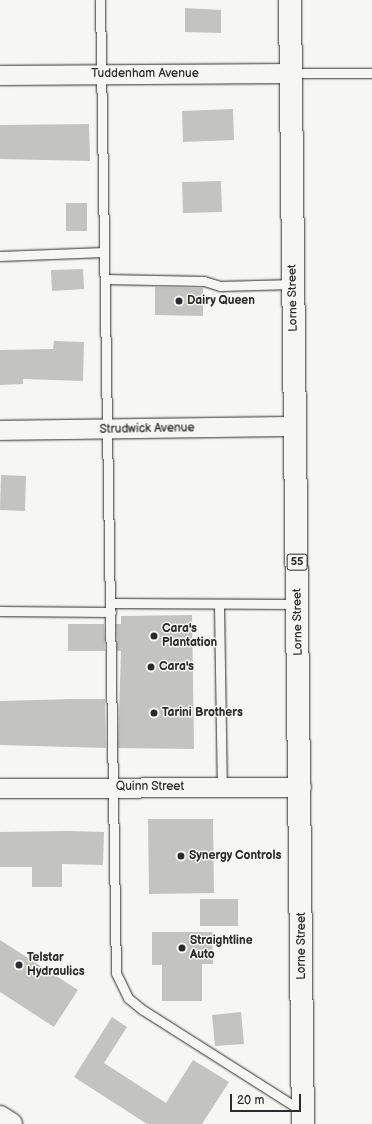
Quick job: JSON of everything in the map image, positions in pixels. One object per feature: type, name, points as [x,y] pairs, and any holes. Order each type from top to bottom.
[{"type":"main road","name":"Lorne Street","points":[[290,0],[303,1117]]},
{"type":"main road","points":[[0,1117],[11,1124]]},
{"type":"street","name":"Tuddenham Avenue","points":[[0,75],[290,73]]},
{"type":"street","name":"Strudwick Avenue","points":[[0,430],[107,430],[295,426]]},
{"type":"street","name":"Quinn Street","points":[[0,788],[300,787]]},
{"type":"lane","points":[[100,0],[100,74],[116,972],[121,988],[143,1010],[303,1117]]},
{"type":"lane","points":[[290,73],[372,73]]},
{"type":"lane","points":[[0,256],[104,252]]},
{"type":"lane","points":[[104,279],[204,281],[220,286],[293,284]]},
{"type":"lane","points":[[0,611],[110,607],[297,604]]},
{"type":"lane","points":[[219,605],[222,787]]},
{"type":"building","points":[[185,8],[221,10],[221,33],[185,32]]},
{"type":"building","points":[[233,109],[234,140],[183,142],[182,111]]},
{"type":"building","points":[[89,124],[90,161],[0,159],[0,125]]},
{"type":"building","points":[[221,181],[222,212],[183,213],[182,182]]},
{"type":"building","points":[[66,203],[87,203],[87,231],[66,231]]},
{"type":"building","points":[[83,269],[84,289],[52,291],[51,270]]},
{"type":"building","name":"Dairy Queen","points":[[155,287],[203,288],[203,316],[155,315]]},
{"type":"building","points":[[54,341],[84,342],[83,381],[23,379],[23,384],[0,385],[0,350],[53,349]]},
{"type":"building","points":[[1,475],[26,476],[25,511],[0,510]]},
{"type":"building","points":[[192,615],[194,749],[118,748],[121,651],[117,651],[116,624],[121,624],[121,616]]},
{"type":"building","points":[[68,624],[104,624],[105,651],[68,651]]},
{"type":"building","points":[[105,699],[106,748],[0,745],[0,701]]},
{"type":"building","name":"Synergy Controls","points":[[148,819],[213,819],[214,893],[149,894]]},
{"type":"building","points":[[0,832],[104,832],[103,865],[62,864],[62,887],[32,887],[32,867],[0,867]]},
{"type":"building","points":[[200,899],[238,899],[238,926],[200,926]]},
{"type":"building","points":[[152,932],[212,932],[213,964],[202,964],[202,1001],[162,1001],[162,965],[152,965]]},
{"type":"building","name":"Telstar Hydraulics","points":[[0,940],[78,990],[54,1027],[0,992]]},
{"type":"building","points":[[241,1012],[244,1044],[215,1046],[212,1015]]},
{"type":"building","points":[[112,1017],[127,1027],[104,1063],[166,1103],[193,1060],[229,1082],[202,1124],[147,1124],[74,1077]]},
{"type":"place","name":"Dairy Queen","points":[[179,301]]},
{"type":"place","name":"Cara's Plantation","points":[[154,636]]},
{"type":"place","name":"Cara's","points":[[151,667]]},
{"type":"place","name":"Tarini Brothers","points":[[154,713]]},
{"type":"place","name":"Synergy Controls","points":[[181,856]]},
{"type":"place","name":"Straightline Auto","points":[[182,948]]},
{"type":"place","name":"Telstar Hydraulics","points":[[19,965]]}]
